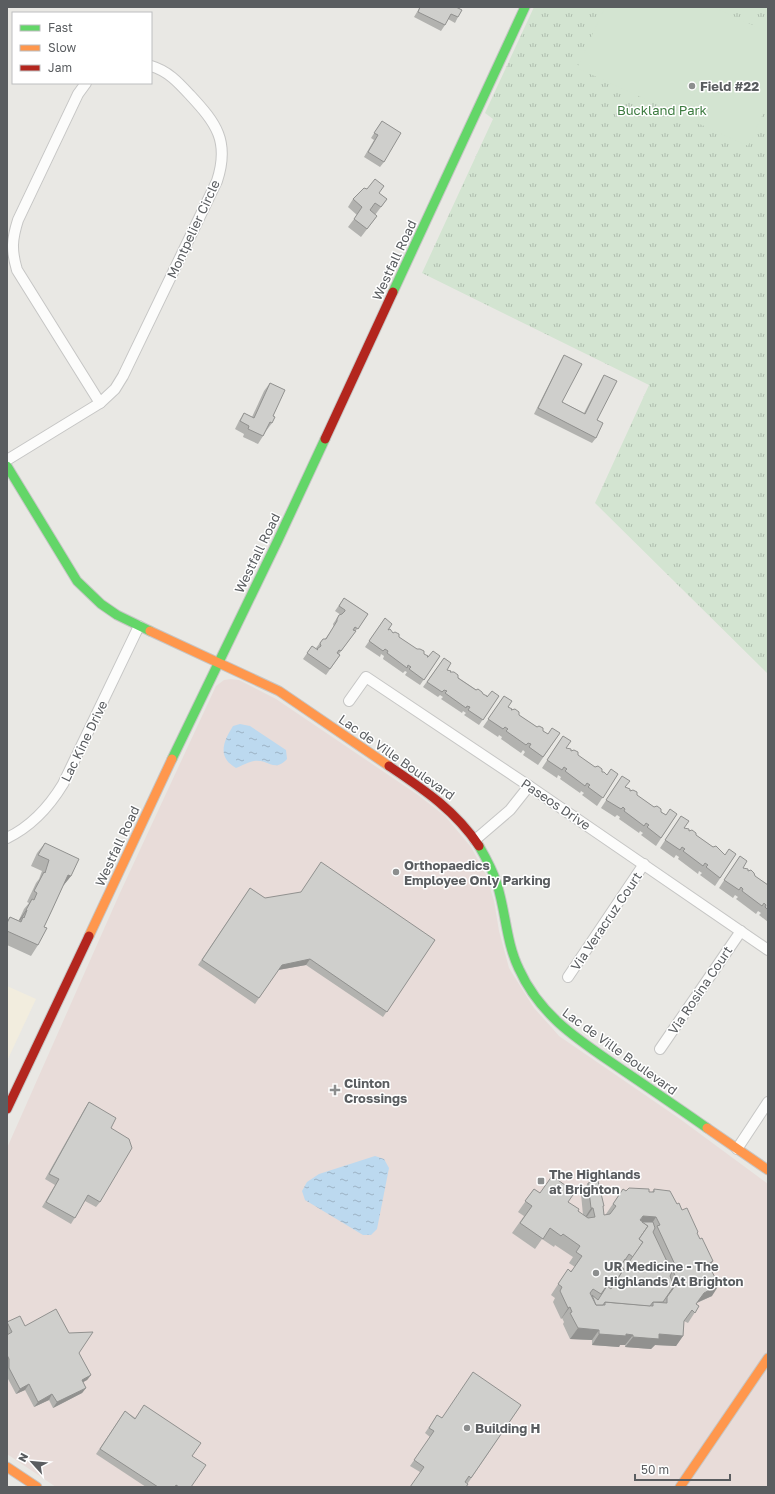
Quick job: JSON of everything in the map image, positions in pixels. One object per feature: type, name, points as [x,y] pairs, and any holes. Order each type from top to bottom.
[{"type":"street","name":"Westfall Road","points":[[7,1109],[218,662],[281,533],[525,7]]},
{"type":"street","name":"Montpelier Circle","points":[[7,460],[100,404],[116,389],[217,181],[222,160],[218,131],[174,77],[152,66]]},
{"type":"street","points":[[85,84],[78,94],[18,220],[12,247],[13,258],[17,270],[100,404]]},
{"type":"street","name":"Lac de Ville Boulevard","points":[[7,466],[77,581],[101,604],[117,615],[138,626],[279,691],[433,796],[451,811],[475,840],[495,876],[510,946],[518,968],[541,1006],[569,1033],[768,1170]]},
{"type":"street","name":"Lac Kine Drive","points":[[7,838],[16,834],[36,818],[55,797],[63,784],[138,626]]},
{"type":"street","name":"Paseos Drive","points":[[349,701],[366,677],[644,864],[768,950]]},
{"type":"street","points":[[475,840],[510,810],[529,786]]},
{"type":"street","name":"Via Veracruz Court","points":[[568,977],[644,864]]},
{"type":"street","name":"Via Rosina Court","points":[[660,1049],[741,931]]},
{"type":"street","points":[[737,1149],[768,1102]]},
{"type":"street","points":[[680,1487],[768,1358]]},
{"type":"street","points":[[7,1467],[37,1487]]},
{"type":"shaded area","name":"Clinton Crossings","points":[[224,680],[239,680],[276,699],[418,795],[445,816],[471,847],[486,875],[494,901],[499,931],[509,968],[534,1008],[559,1036],[680,1119],[768,1184],[768,1487],[56,1487],[7,1454],[7,1148],[119,895],[216,686]]},
{"type":"shaded area","points":[[7,986],[36,999],[7,1061]]},
{"type":"green space","name":"Buckland Park","points":[[534,7],[768,7],[768,674],[595,503],[649,385],[422,273],[493,119],[485,113]]},
{"type":"green space","name":"Field #22","points":[[605,7],[713,7],[768,32],[768,103],[748,146],[577,68]]},
{"type":"water","points":[[240,724],[250,726],[286,750],[287,759],[278,765],[254,761],[236,768],[230,764],[224,754],[225,743],[233,726]]},
{"type":"water","points":[[375,1156],[384,1159],[389,1168],[377,1229],[371,1235],[363,1235],[305,1200],[302,1191],[307,1182],[319,1174]]},
{"type":"building","points":[[420,7],[456,7],[462,10],[458,17],[451,14],[445,25],[418,12]]},
{"type":"building","points":[[382,121],[401,133],[384,162],[368,152],[378,135],[374,133]]},
{"type":"building","points":[[375,179],[384,186],[379,193],[387,199],[381,207],[375,203],[370,210],[377,216],[367,229],[354,219],[362,207],[353,199],[364,188],[367,189]]},
{"type":"building","points":[[564,355],[582,364],[562,402],[585,414],[604,375],[617,381],[597,420],[603,423],[596,438],[538,408]]},
{"type":"building","points":[[270,383],[285,390],[273,416],[275,417],[272,423],[270,422],[263,436],[248,429],[249,426],[240,421],[244,413],[254,418]]},
{"type":"building","points":[[344,598],[368,614],[358,629],[355,627],[353,630],[356,631],[341,651],[339,650],[337,653],[340,655],[330,669],[307,653],[312,646],[318,650],[317,649],[321,646],[320,643],[323,639],[326,639],[339,615],[345,611],[339,606]]},
{"type":"building","points":[[385,618],[392,624],[388,630],[390,629],[393,633],[395,632],[399,634],[399,637],[417,649],[424,651],[424,654],[428,656],[427,657],[428,657],[433,651],[440,656],[424,680],[409,669],[411,667],[408,665],[407,668],[387,653],[388,651],[385,649],[383,651],[369,641]]},
{"type":"building","points":[[444,658],[451,663],[447,670],[454,672],[458,675],[458,678],[476,690],[478,689],[487,697],[492,691],[499,696],[483,720],[468,710],[470,707],[467,706],[466,708],[445,693],[447,691],[444,690],[442,692],[427,682]]},
{"type":"building","points":[[504,696],[512,701],[508,707],[512,709],[511,710],[515,709],[519,712],[519,715],[537,727],[539,726],[543,728],[543,731],[548,734],[552,728],[560,733],[543,757],[529,747],[531,744],[528,743],[526,745],[506,731],[508,729],[505,727],[503,729],[488,719]]},
{"type":"building","points":[[563,736],[571,741],[566,748],[571,749],[571,751],[574,750],[578,752],[578,755],[595,767],[598,766],[602,769],[602,772],[607,775],[611,769],[618,774],[603,798],[588,787],[590,785],[587,783],[585,786],[565,771],[567,769],[564,767],[562,770],[547,760]]},
{"type":"building","points":[[622,776],[630,781],[625,787],[630,789],[630,791],[633,790],[637,792],[637,795],[654,807],[657,806],[661,809],[661,812],[666,815],[670,809],[677,814],[661,838],[647,827],[649,825],[646,823],[644,826],[624,811],[625,809],[623,807],[621,809],[606,800]]},
{"type":"building","points":[[681,816],[689,821],[684,828],[689,829],[689,831],[692,830],[696,833],[696,835],[713,847],[716,846],[725,855],[729,849],[736,854],[720,878],[706,867],[708,865],[705,863],[703,866],[683,851],[685,849],[682,847],[680,850],[665,840]]},
{"type":"building","points":[[45,843],[79,859],[71,876],[68,875],[44,927],[47,928],[38,945],[7,931],[7,923],[10,917],[21,922],[32,899],[34,900],[37,893],[34,891],[44,872],[45,873],[49,860],[38,855]]},
{"type":"building","points":[[740,856],[747,861],[743,868],[748,869],[748,871],[751,870],[755,876],[768,885],[768,910],[764,903],[762,906],[742,891],[743,889],[741,887],[739,890],[724,880]]},
{"type":"building","points":[[321,862],[435,940],[387,1012],[310,959],[282,965],[259,998],[202,960],[250,888],[265,898],[301,892]]},
{"type":"building","points":[[89,1102],[116,1118],[111,1128],[129,1139],[132,1148],[100,1202],[88,1195],[75,1218],[46,1202],[59,1179],[49,1174]]},
{"type":"building","points":[[552,1176],[575,1192],[568,1202],[579,1209],[578,1211],[588,1218],[595,1217],[593,1208],[591,1208],[588,1183],[598,1181],[604,1206],[604,1215],[610,1214],[616,1206],[613,1204],[623,1189],[626,1191],[629,1188],[649,1189],[649,1192],[654,1192],[654,1189],[670,1191],[677,1204],[679,1203],[682,1210],[687,1208],[698,1232],[697,1233],[700,1239],[702,1238],[713,1261],[708,1264],[719,1285],[704,1293],[696,1304],[699,1306],[695,1313],[692,1310],[684,1321],[683,1336],[659,1334],[659,1339],[633,1337],[633,1335],[626,1334],[626,1336],[599,1334],[599,1330],[578,1328],[570,1313],[572,1312],[570,1307],[568,1308],[560,1291],[562,1287],[558,1284],[568,1269],[571,1272],[582,1256],[576,1252],[580,1246],[563,1234],[561,1236],[550,1228],[543,1239],[520,1223],[532,1206],[525,1201],[534,1189],[540,1193]],"holes":[[[643,1216],[656,1217],[660,1225],[657,1226],[677,1269],[673,1271],[679,1284],[675,1286],[667,1297],[667,1303],[653,1302],[653,1306],[605,1302],[605,1305],[596,1305],[590,1293],[593,1289],[601,1294],[610,1281],[614,1284],[624,1269],[621,1266],[629,1254],[633,1257],[643,1242],[639,1239],[648,1226],[640,1220]]]},
{"type":"building","points":[[642,1222],[653,1222],[655,1228],[653,1232],[672,1272],[670,1276],[674,1286],[663,1302],[653,1302],[650,1306],[605,1302],[603,1305],[596,1305],[592,1295],[598,1300],[607,1286],[611,1289],[624,1269],[621,1266],[625,1259],[629,1262],[643,1242],[639,1239],[648,1226]]},
{"type":"building","points":[[56,1309],[69,1333],[93,1332],[79,1353],[91,1375],[82,1380],[86,1388],[57,1402],[52,1394],[38,1402],[29,1384],[20,1389],[9,1368],[9,1359],[7,1355],[7,1335],[12,1332],[7,1322],[20,1316],[25,1326]]},
{"type":"building","name":"Building H","points":[[473,1372],[521,1405],[471,1478],[469,1476],[465,1482],[468,1484],[466,1487],[410,1487],[424,1467],[414,1460],[434,1431],[429,1428],[437,1415],[442,1418]]},
{"type":"building","points":[[144,1405],[201,1443],[192,1456],[206,1465],[191,1487],[179,1487],[176,1485],[175,1487],[158,1487],[100,1449],[125,1411],[135,1419]]},
{"type":"traffic: fast","points":[[393,292],[525,7]]},
{"type":"traffic: fast","points":[[172,759],[325,439]]},
{"type":"traffic: fast","points":[[7,466],[77,581],[101,604],[117,615],[150,631]]},
{"type":"traffic: fast","points":[[479,846],[497,884],[511,948],[515,959],[528,986],[539,1002],[564,1028],[578,1039],[707,1128]]},
{"type":"traffic: slow","points":[[150,631],[279,691],[389,766]]},
{"type":"traffic: slow","points":[[89,936],[172,759]]},
{"type":"traffic: slow","points":[[707,1128],[768,1170]]},
{"type":"traffic: slow","points":[[680,1487],[768,1358]]},
{"type":"traffic: slow","points":[[7,1467],[37,1487]]},
{"type":"traffic: jam","points":[[325,439],[393,292]]},
{"type":"traffic: jam","points":[[389,766],[438,801],[460,822],[479,846]]},
{"type":"traffic: jam","points":[[7,1109],[89,936]]},
{"type":"place","name":"Field #22","points":[[692,86]]},
{"type":"place","name":"Orthopaedics Employee Only Parking","points":[[396,872]]},
{"type":"place","name":"Clinton Crossings","points":[[335,1090]]},
{"type":"place","name":"The Highlands at Brighton","points":[[541,1181]]},
{"type":"place","name":"UR Medicine - The Highlands At Brighton","points":[[596,1273]]},
{"type":"place","name":"Building H","points":[[467,1428]]}]
